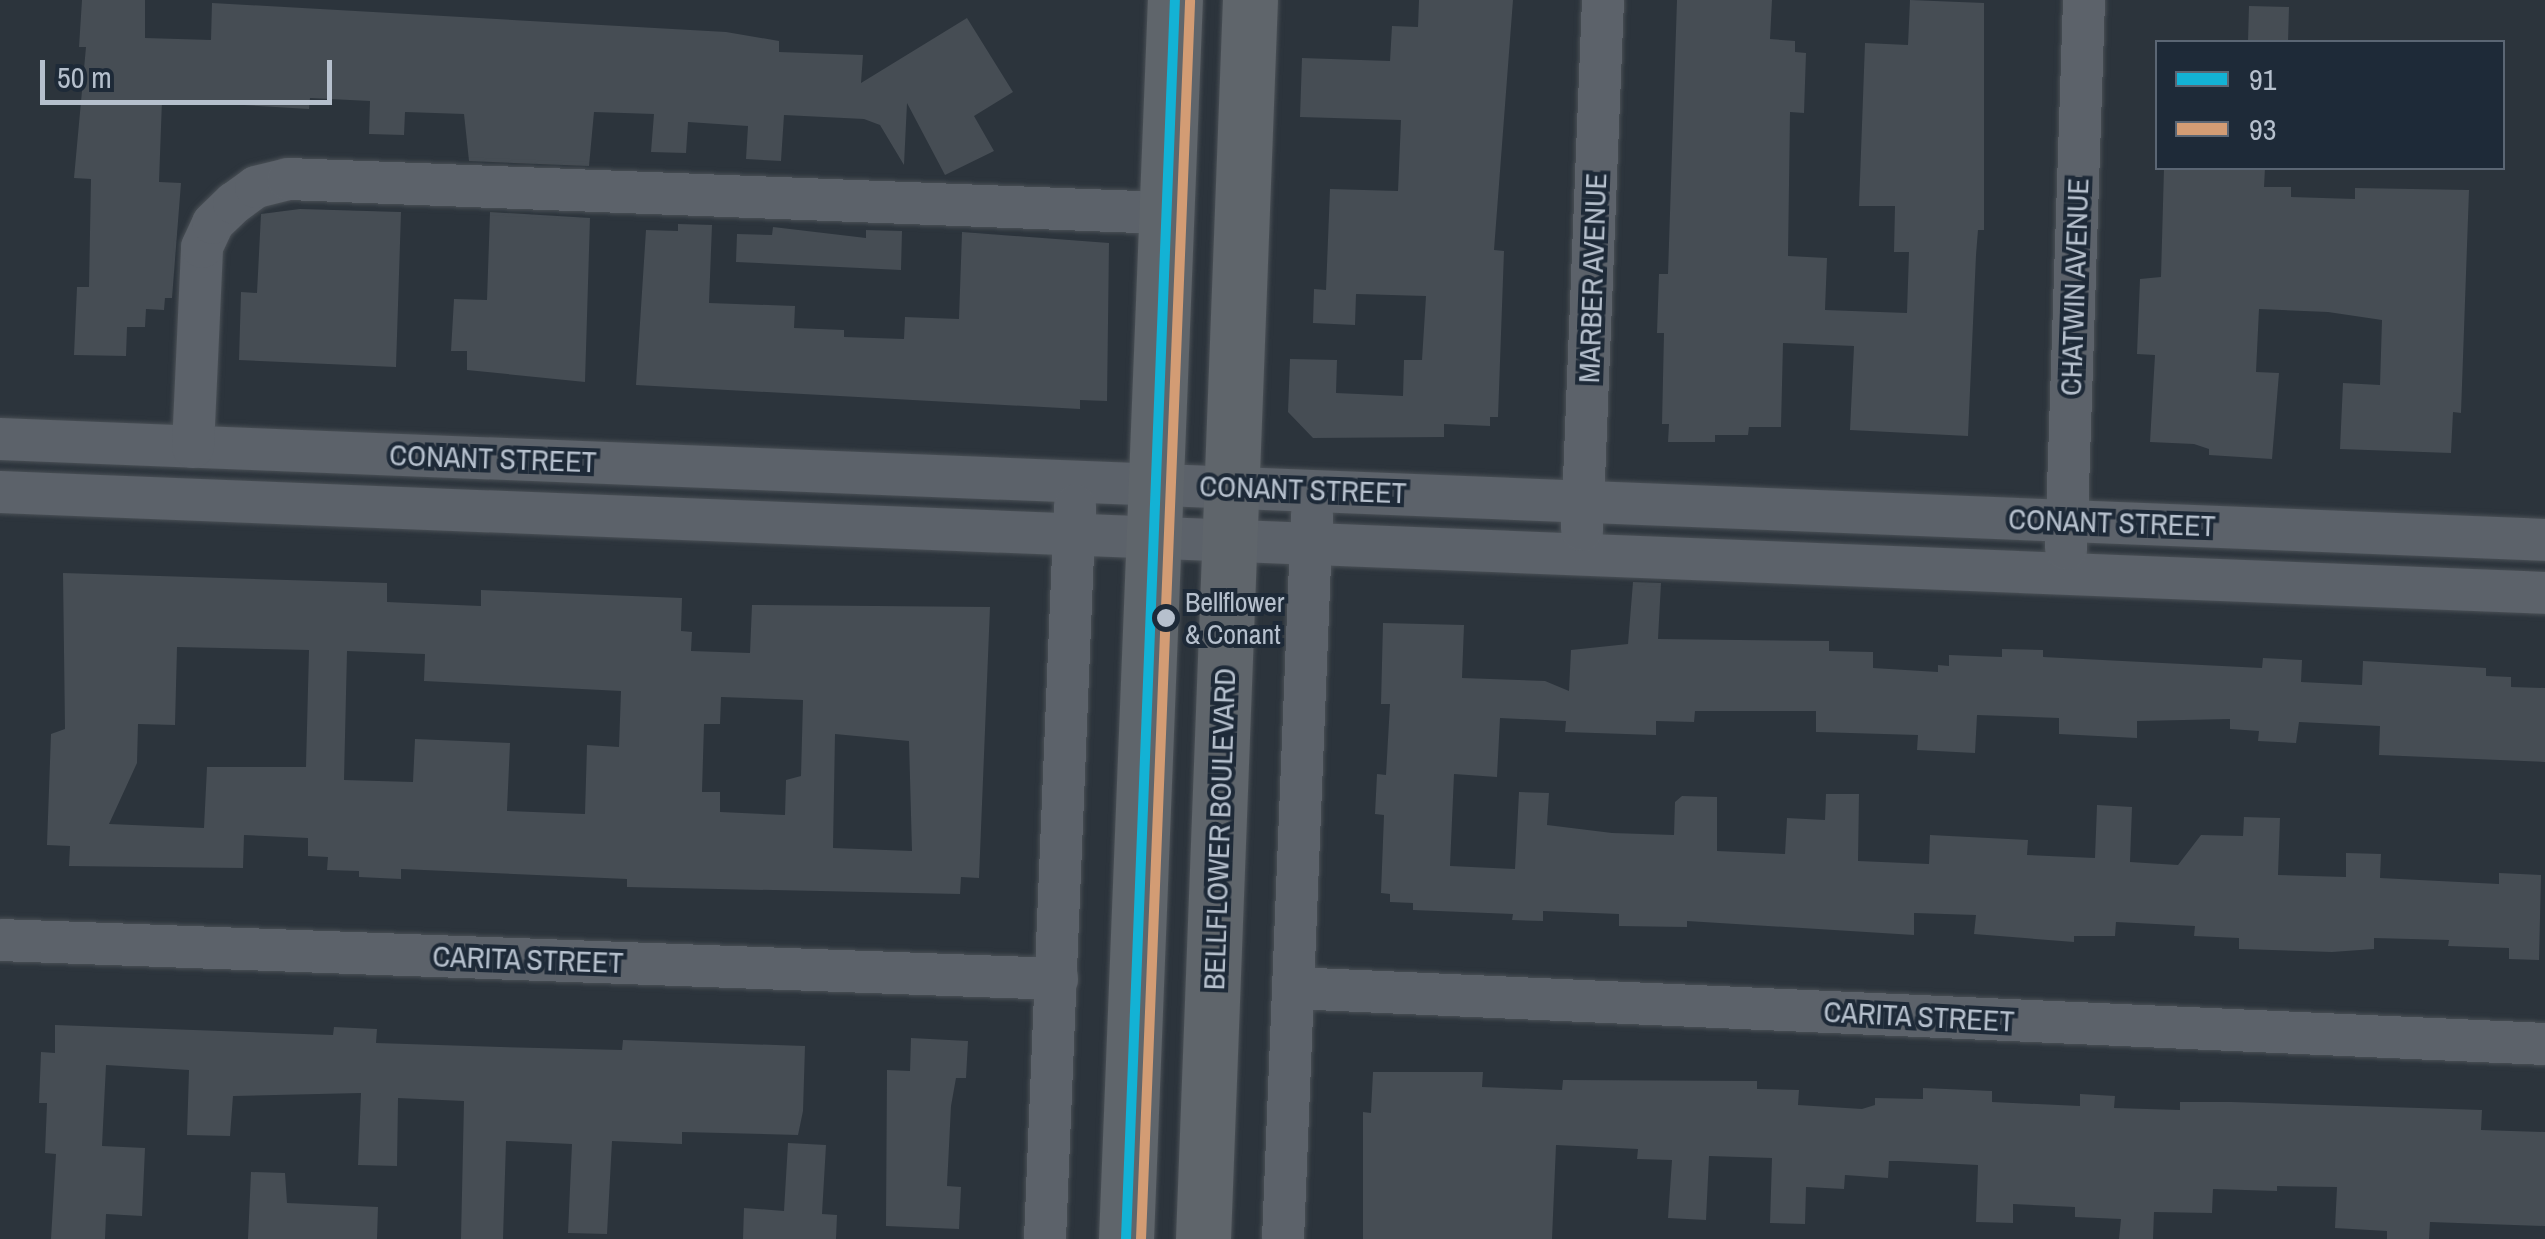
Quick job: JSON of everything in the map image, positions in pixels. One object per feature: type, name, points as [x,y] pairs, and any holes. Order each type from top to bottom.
[{"type":"main road","points":[[1126,1239],[1175,0]]},
{"type":"main road","name":"BELLFLOWER BOULEVARD","points":[[1202,1239],[1250,0]]},
{"type":"street","name":"MARBER AVENUE","points":[[1580,555],[1602,0]]},
{"type":"street","name":"CHATWIN AVENUE","points":[[2065,574],[2084,0]]},
{"type":"street","points":[[192,447],[202,247],[213,223],[234,203],[256,187],[288,179],[1166,214]]},
{"type":"street","name":"CONANT STREET","points":[[0,439],[2545,540]]},
{"type":"street","points":[[1045,1239],[1076,480]]},
{"type":"street","points":[[1283,1239],[1313,490]]},
{"type":"street","name":"CONANT STREET","points":[[0,492],[2544,593]]},
{"type":"street","points":[[2544,593],[2545,551]]},
{"type":"street","name":"CARITA STREET","points":[[0,940],[1056,979]]},
{"type":"street","name":"CARITA STREET","points":[[1293,988],[2545,1044]]},
{"type":"building","points":[[82,0],[145,0],[145,38],[211,40],[212,3],[726,32],[779,41],[779,52],[863,55],[861,83],[967,18],[1013,92],[974,116],[994,151],[945,175],[907,103],[904,165],[880,125],[864,119],[784,115],[781,161],[746,159],[748,126],[688,122],[686,153],[651,152],[654,114],[594,112],[589,166],[469,161],[464,114],[405,112],[404,135],[369,134],[370,101],[310,98],[309,109],[162,100],[159,182],[181,183],[172,298],[165,298],[164,310],[146,309],[145,327],[127,327],[126,356],[74,355],[77,287],[89,287],[91,179],[74,178],[86,47],[79,47]]},
{"type":"building","points":[[1419,0],[1513,0],[1494,250],[1504,251],[1498,417],[1490,417],[1490,426],[1444,424],[1444,437],[1313,438],[1288,412],[1290,359],[1337,360],[1336,393],[1403,396],[1404,360],[1422,360],[1426,296],[1356,294],[1355,325],[1313,323],[1314,289],[1326,290],[1330,189],[1398,191],[1401,120],[1300,117],[1302,58],[1390,61],[1392,26],[1418,27]]},
{"type":"building","points":[[1677,0],[1772,0],[1770,39],[1795,41],[1795,52],[1806,53],[1804,113],[1790,112],[1788,256],[1827,258],[1825,310],[1907,313],[1909,252],[1894,252],[1895,206],[1859,206],[1865,43],[1908,45],[1910,0],[1984,3],[1984,230],[1978,230],[1976,255],[1968,436],[1850,430],[1854,346],[1783,343],[1781,427],[1749,427],[1748,435],[1715,435],[1715,442],[1668,442],[1669,424],[1662,424],[1664,333],[1657,333],[1659,274],[1668,274]]},
{"type":"building","points":[[2249,6],[2289,7],[2288,40],[2248,40]]},
{"type":"building","points":[[2164,170],[2265,170],[2264,187],[2291,187],[2291,197],[2355,199],[2355,188],[2469,190],[2461,413],[2453,412],[2451,453],[2340,449],[2343,383],[2380,385],[2382,320],[2328,312],[2259,309],[2256,372],[2279,373],[2272,459],[2209,455],[2209,449],[2194,444],[2150,442],[2155,355],[2137,354],[2140,279],[2161,277]]},
{"type":"building","points":[[300,209],[401,212],[396,367],[239,360],[241,292],[257,293],[261,214]]},
{"type":"building","points":[[490,212],[590,218],[585,382],[467,370],[467,351],[451,351],[454,299],[487,300]]},
{"type":"building","points":[[678,224],[712,225],[709,303],[795,306],[794,328],[844,330],[844,337],[904,339],[905,317],[959,319],[962,232],[1109,243],[1107,401],[1080,400],[1080,409],[636,385],[646,230],[678,231]]},
{"type":"building","points":[[773,227],[866,238],[866,230],[902,231],[901,270],[736,262],[737,234],[772,235]]},
{"type":"building","points":[[63,573],[387,583],[387,602],[481,606],[481,590],[682,598],[681,631],[692,632],[691,651],[750,653],[752,605],[990,607],[979,878],[961,877],[960,894],[627,887],[627,879],[401,869],[401,879],[359,877],[359,871],[327,870],[328,857],[308,856],[308,838],[244,835],[243,868],[69,866],[70,846],[47,845],[51,734],[65,729]],"holes":[[[177,647],[309,650],[306,767],[207,767],[204,828],[109,824],[137,763],[138,724],[175,725]],[[347,651],[425,654],[424,681],[621,691],[619,747],[587,745],[585,814],[507,811],[510,743],[415,739],[413,782],[344,780]],[[721,697],[803,700],[801,776],[786,780],[785,815],[720,812],[720,792],[702,792],[704,724],[720,724]],[[835,734],[909,741],[912,851],[833,848]]]},
{"type":"building","points":[[1633,582],[1661,583],[1658,639],[1829,641],[1829,651],[1873,652],[1873,668],[1938,672],[1938,665],[1949,666],[1949,655],[2002,657],[2002,649],[2043,650],[2043,657],[2262,668],[2263,658],[2302,660],[2301,682],[2362,685],[2363,661],[2486,668],[2486,676],[2511,677],[2511,687],[2545,688],[2545,762],[2379,755],[2380,726],[2299,722],[2296,743],[2258,741],[2259,731],[2230,729],[2230,719],[2137,721],[2137,738],[2059,734],[2059,718],[1977,715],[1975,753],[1917,750],[1918,735],[1816,732],[1816,711],[1695,711],[1694,722],[1656,721],[1656,735],[1565,732],[1566,721],[1500,718],[1497,777],[1454,774],[1450,866],[1515,869],[1519,792],[1549,793],[1547,825],[1674,835],[1675,802],[1682,796],[1717,797],[1717,851],[1785,854],[1787,818],[1825,820],[1826,794],[1859,794],[1858,861],[1929,864],[1930,835],[2028,840],[2027,855],[2095,858],[2097,805],[2132,807],[2130,862],[2178,865],[2201,835],[2243,836],[2244,817],[2280,818],[2278,875],[2346,877],[2346,853],[2381,854],[2380,878],[2499,884],[2499,873],[2541,875],[2539,960],[2509,959],[2509,948],[2448,946],[2449,940],[2374,938],[2374,949],[2332,952],[2239,949],[2239,938],[2194,936],[2195,926],[2116,922],[2115,936],[2074,936],[2074,942],[1974,934],[1976,915],[1914,913],[1914,935],[1687,921],[1687,927],[1619,926],[1619,914],[1543,911],[1543,921],[1512,920],[1513,914],[1413,910],[1413,903],[1390,902],[1390,894],[1381,893],[1384,815],[1375,814],[1377,774],[1386,775],[1390,704],[1381,704],[1383,623],[1464,625],[1462,678],[1545,681],[1569,691],[1571,650],[1628,644]]},
{"type":"building","points":[[55,1025],[333,1035],[334,1027],[377,1029],[376,1043],[501,1047],[622,1050],[623,1040],[805,1046],[803,1111],[798,1135],[682,1132],[682,1144],[612,1141],[607,1234],[568,1233],[572,1144],[506,1141],[503,1239],[461,1239],[464,1101],[398,1098],[397,1166],[358,1165],[361,1093],[233,1096],[230,1136],[187,1135],[189,1070],[106,1065],[102,1146],[145,1148],[142,1216],[106,1214],[105,1239],[51,1239],[56,1154],[45,1153],[47,1103],[39,1103],[41,1052],[55,1053]]},
{"type":"building","points":[[911,1038],[968,1041],[966,1078],[956,1078],[951,1106],[947,1186],[961,1187],[959,1229],[886,1226],[887,1070],[910,1071]]},
{"type":"building","points":[[1373,1072],[1483,1072],[1482,1087],[1562,1090],[1563,1080],[1757,1081],[1757,1089],[1799,1090],[1798,1105],[1862,1109],[1875,1105],[1875,1098],[1923,1099],[1923,1088],[1992,1091],[1992,1102],[2080,1106],[2080,1094],[2115,1096],[2114,1108],[2180,1110],[2180,1102],[2231,1102],[2482,1110],[2481,1130],[2545,1132],[2545,1226],[2430,1222],[2429,1239],[2387,1239],[2387,1231],[2335,1228],[2337,1187],[2277,1186],[2277,1191],[2213,1189],[2212,1213],[2154,1212],[2153,1239],[2119,1239],[2121,1219],[2075,1217],[2075,1207],[2013,1204],[2013,1223],[1976,1222],[1978,1165],[1900,1161],[1889,1161],[1888,1178],[1845,1175],[1844,1189],[1806,1187],[1805,1224],[1770,1223],[1772,1158],[1709,1156],[1706,1220],[1668,1218],[1672,1160],[1637,1159],[1638,1149],[1556,1145],[1552,1239],[1363,1239],[1363,1112],[1371,1113]]},
{"type":"building","points":[[788,1143],[826,1145],[822,1214],[837,1215],[836,1239],[743,1239],[744,1208],[784,1211]]},
{"type":"building","points":[[251,1172],[285,1173],[287,1203],[378,1207],[377,1239],[248,1239]]},
{"type":"transit line","name":"91","points":[[1126,1239],[1175,0]]},
{"type":"transit line","name":"93","points":[[1141,1239],[1190,1]]},
{"type":"place","name":"Bellflower & Conant","points":[[1166,618]]}]
